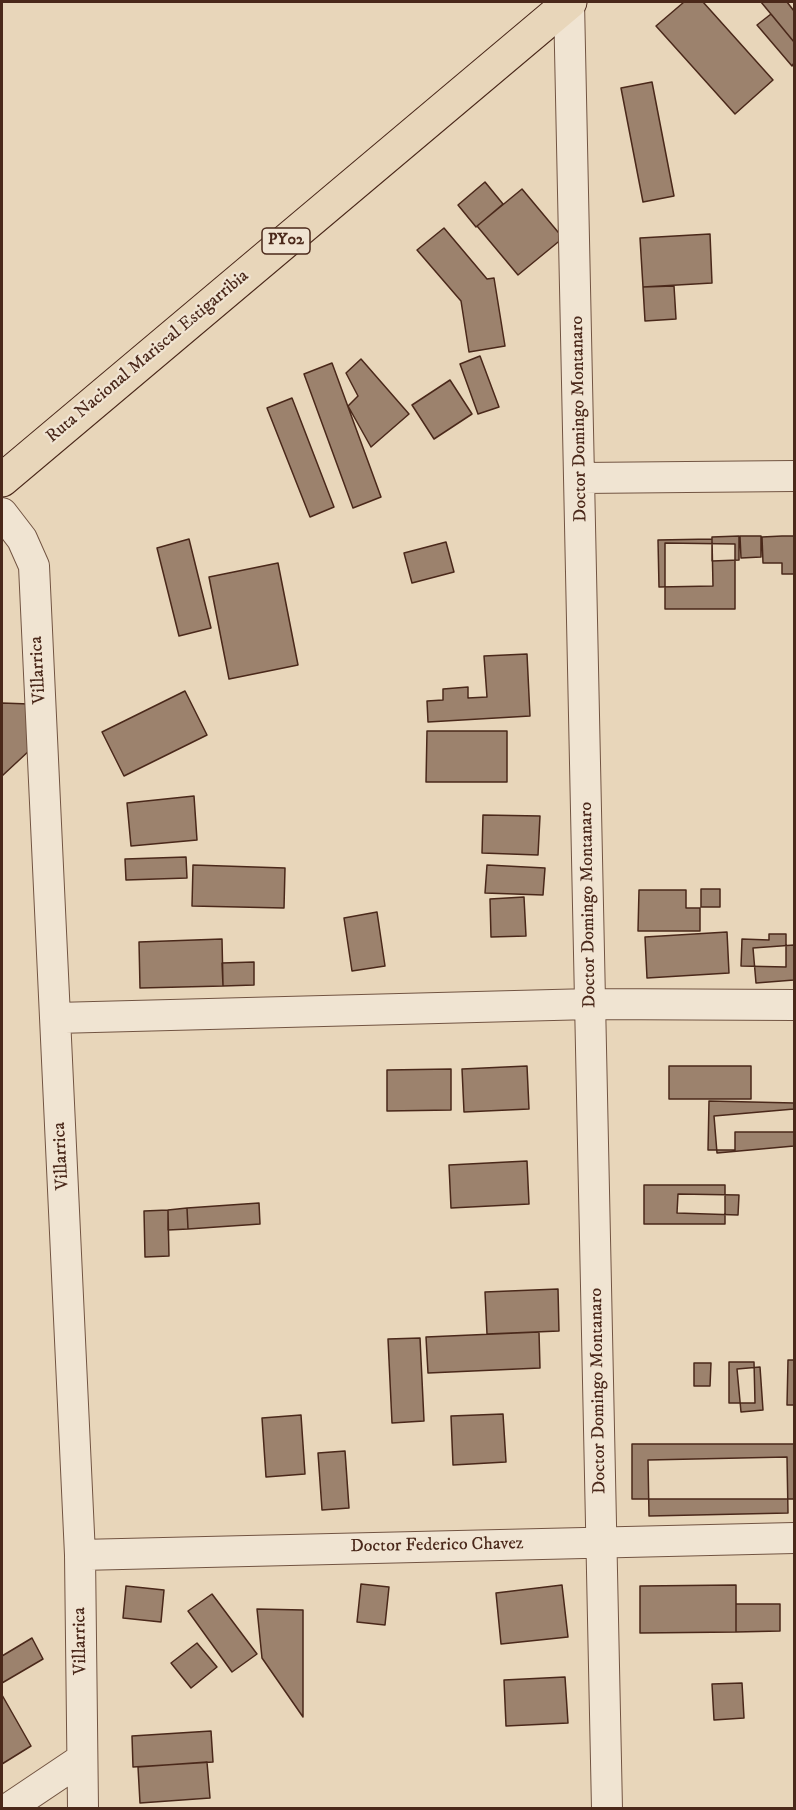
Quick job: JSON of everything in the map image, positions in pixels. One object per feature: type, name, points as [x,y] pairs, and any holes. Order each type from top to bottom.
[{"type":"main road","name":"Ruta Nacional Mariscal Estigarribia","points":[[2,480],[570,2]]},
{"type":"street","name":"Doctor Domingo Montanaro","points":[[570,2],[607,1809]]},
{"type":"street","points":[[581,478],[795,476]]},
{"type":"street","name":"Villarrica","points":[[2,513],[22,539],[34,566],[80,1555],[83,1809]]},
{"type":"street","points":[[56,1018],[591,1004],[795,1005]]},
{"type":"street","name":"Doctor Federico Chavez","points":[[80,1555],[795,1538]]},
{"type":"street","points":[[9,1809],[82,1759]]},
{"type":"building","points":[[684,2],[703,2],[773,80],[735,114],[656,26]]},
{"type":"building","points":[[761,2],[787,2],[794,11],[794,42]]},
{"type":"building","points":[[771,14],[794,42],[792,66],[757,25]]},
{"type":"building","points":[[652,82],[674,196],[643,202],[621,88]]},
{"type":"building","points":[[485,182],[503,204],[476,227],[458,205]]},
{"type":"building","points":[[522,189],[563,238],[518,275],[477,226]]},
{"type":"building","points":[[444,228],[487,279],[494,278],[505,346],[469,352],[461,301],[417,250]]},
{"type":"building","points":[[710,234],[712,283],[643,287],[640,238]]},
{"type":"building","points":[[674,286],[676,319],[645,321],[643,287]]},
{"type":"building","points":[[480,356],[499,407],[478,414],[460,364]]},
{"type":"building","points":[[361,359],[409,414],[371,447],[348,406],[358,396],[346,373]]},
{"type":"building","points":[[332,363],[381,497],[353,508],[304,374]]},
{"type":"building","points":[[450,380],[472,414],[434,439],[412,405]]},
{"type":"building","points":[[292,398],[334,507],[310,517],[267,408]]},
{"type":"building","points":[[739,536],[739,560],[712,561],[712,537]]},
{"type":"building","points":[[740,536],[761,536],[761,557],[741,558]]},
{"type":"building","points":[[794,536],[794,574],[782,574],[782,563],[763,563],[762,537]]},
{"type":"building","points":[[189,539],[211,628],[179,636],[157,548]]},
{"type":"building","points":[[712,539],[713,586],[659,587],[658,540]]},
{"type":"building","points":[[446,542],[454,572],[412,583],[404,553]]},
{"type":"building","points":[[665,543],[735,544],[735,609],[665,609]]},
{"type":"building","points":[[278,563],[298,665],[229,679],[209,577]]},
{"type":"building","points":[[527,654],[530,716],[428,722],[427,701],[443,700],[443,689],[468,687],[468,698],[487,697],[484,656]]},
{"type":"building","points":[[185,691],[207,735],[124,776],[102,732]]},
{"type":"building","points":[[2,703],[29,704],[31,749],[2,776]]},
{"type":"building","points":[[427,731],[507,731],[507,782],[426,782]]},
{"type":"building","points":[[194,796],[197,840],[131,846],[127,803]]},
{"type":"building","points":[[483,815],[540,816],[538,855],[482,853]]},
{"type":"building","points":[[186,857],[187,878],[126,880],[125,859]]},
{"type":"building","points":[[193,865],[285,868],[284,908],[192,906]]},
{"type":"building","points":[[487,865],[545,868],[543,895],[485,893]]},
{"type":"building","points":[[701,889],[720,889],[720,907],[701,907]]},
{"type":"building","points":[[639,890],[686,890],[686,908],[700,908],[700,931],[638,931]]},
{"type":"building","points":[[524,897],[526,936],[491,937],[490,899]]},
{"type":"building","points":[[377,912],[385,966],[352,971],[344,918]]},
{"type":"building","points":[[727,932],[729,973],[647,978],[645,937]]},
{"type":"building","points":[[769,934],[786,934],[786,967],[741,966],[742,939],[769,940]]},
{"type":"building","points":[[222,939],[223,986],[140,988],[139,942]]},
{"type":"building","points":[[794,945],[794,980],[756,983],[753,948]]},
{"type":"building","points":[[254,962],[254,985],[223,986],[222,963]]},
{"type":"building","points":[[527,1066],[529,1109],[464,1112],[462,1069]]},
{"type":"building","points":[[669,1066],[751,1066],[751,1099],[669,1099]]},
{"type":"building","points":[[451,1069],[451,1110],[387,1111],[387,1070]]},
{"type":"building","points":[[709,1101],[794,1103],[794,1132],[735,1132],[735,1150],[708,1150]]},
{"type":"building","points":[[794,1109],[794,1146],[717,1153],[714,1116]]},
{"type":"building","points":[[527,1161],[529,1204],[451,1208],[449,1165]]},
{"type":"building","points":[[644,1185],[725,1185],[725,1224],[644,1224]]},
{"type":"building","points":[[678,1194],[739,1195],[738,1215],[677,1213]]},
{"type":"building","points":[[259,1203],[260,1224],[188,1229],[187,1208]]},
{"type":"building","points":[[187,1208],[188,1229],[168,1230],[168,1210]]},
{"type":"building","points":[[168,1210],[169,1256],[145,1257],[144,1211]]},
{"type":"building","points":[[558,1289],[559,1331],[487,1334],[485,1292]]},
{"type":"building","points":[[539,1332],[540,1368],[428,1373],[426,1337]]},
{"type":"building","points":[[420,1338],[424,1421],[392,1423],[388,1339]]},
{"type":"building","points":[[788,1360],[794,1360],[794,1405],[787,1405]]},
{"type":"building","points":[[729,1362],[754,1362],[755,1403],[729,1403]]},
{"type":"building","points":[[694,1363],[711,1363],[710,1386],[694,1386]]},
{"type":"building","points":[[760,1367],[763,1410],[741,1412],[737,1369]]},
{"type":"building","points":[[503,1414],[506,1462],[453,1465],[451,1416]]},
{"type":"building","points":[[301,1415],[305,1474],[266,1477],[262,1418]]},
{"type":"building","points":[[632,1444],[794,1444],[794,1499],[632,1499]]},
{"type":"building","points":[[345,1451],[349,1508],[322,1510],[318,1453]]},
{"type":"building","points":[[787,1457],[788,1513],[649,1516],[648,1460]]},
{"type":"building","points":[[361,1584],[389,1587],[385,1625],[357,1622]]},
{"type":"building","points":[[562,1585],[568,1637],[501,1644],[496,1593]]},
{"type":"building","points":[[736,1585],[736,1632],[640,1633],[640,1586]]},
{"type":"building","points":[[126,1586],[164,1590],[161,1622],[123,1618]]},
{"type":"building","points":[[212,1594],[257,1654],[232,1672],[188,1611]]},
{"type":"building","points":[[736,1604],[780,1604],[780,1631],[736,1632]]},
{"type":"building","points":[[257,1609],[303,1610],[303,1717],[262,1658]]},
{"type":"building","points":[[32,1638],[43,1659],[2,1683],[2,1656]]},
{"type":"building","points":[[197,1643],[217,1667],[191,1688],[171,1663]]},
{"type":"building","points":[[565,1677],[568,1723],[506,1726],[504,1680]]},
{"type":"building","points":[[742,1683],[744,1718],[714,1720],[712,1684]]},
{"type":"building","points":[[2,1695],[31,1746],[2,1764]]},
{"type":"building","points":[[211,1731],[213,1762],[133,1767],[132,1736]]},
{"type":"building","points":[[207,1762],[210,1798],[140,1803],[138,1767]]}]
